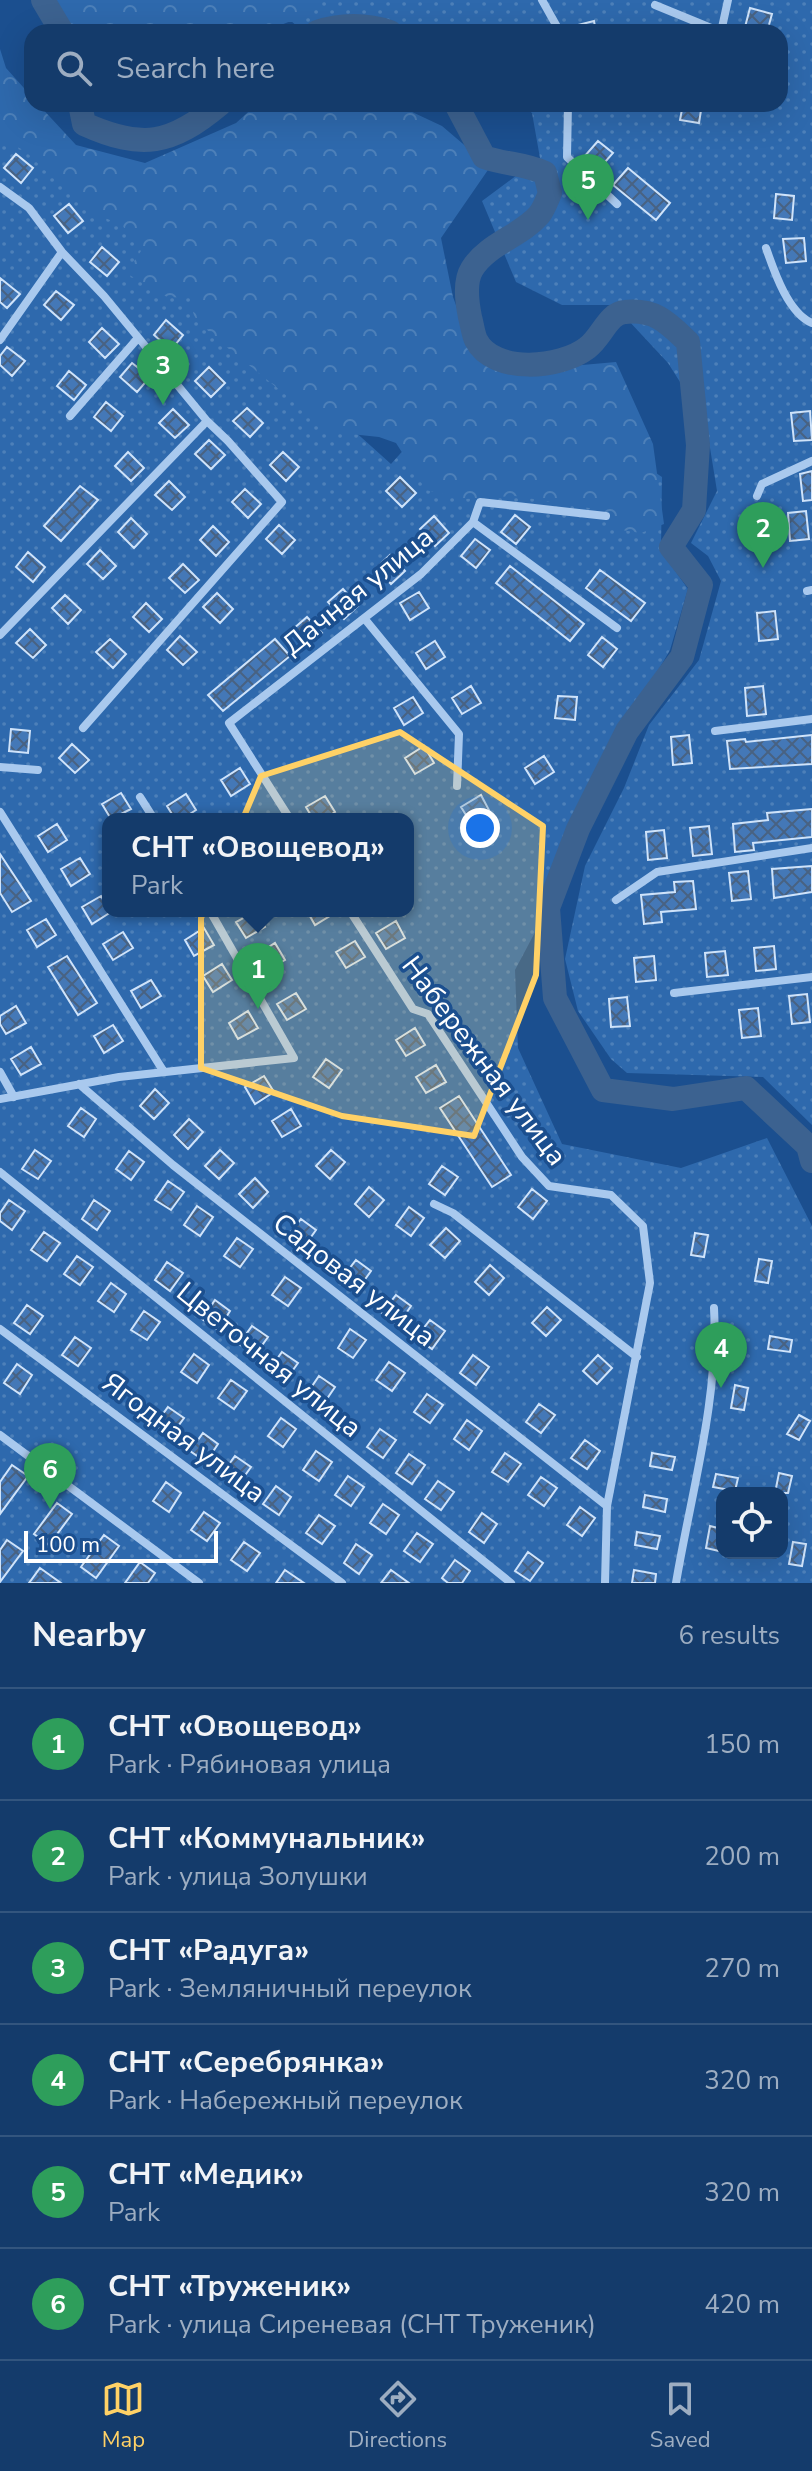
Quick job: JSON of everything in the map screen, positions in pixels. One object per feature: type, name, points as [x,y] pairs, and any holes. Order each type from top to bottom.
[{"type":"street","points":[[542,0],[556,24]]},
{"type":"street","points":[[723,24],[728,0]]},
{"type":"street","points":[[655,5],[701,24]]},
{"type":"street","points":[[568,112],[567,157],[617,204]]},
{"type":"street","points":[[0,187],[29,208],[62,252],[207,421],[282,502],[83,728]]},
{"type":"street","points":[[766,248],[778,282],[803,319],[812,323]]},
{"type":"street","points":[[0,340],[62,252]]},
{"type":"street","points":[[70,416],[138,338]]},
{"type":"street","points":[[0,635],[207,421]]},
{"type":"street","points":[[757,496],[762,484],[812,461]]},
{"type":"street","name":"Дачная улица","points":[[286,813],[229,723],[421,574],[473,522],[480,502],[606,516]]},
{"type":"street","points":[[473,522],[617,628]]},
{"type":"street","points":[[364,618],[459,734],[457,786]]},
{"type":"street","points":[[715,731],[812,719]]},
{"type":"street","points":[[0,767],[38,770]]},
{"type":"street","points":[[140,797],[150,813]]},
{"type":"street","points":[[0,812],[164,1072]]},
{"type":"street","points":[[616,900],[657,872],[812,848]]},
{"type":"street","points":[[0,1099],[164,1072],[294,1058],[213,917]]},
{"type":"street","name":"Набережная улица","points":[[354,917],[413,1009],[428,1014],[522,1157],[549,1186],[611,1195],[643,1226],[650,1283],[637,1357]]},
{"type":"street","points":[[674,993],[812,977]]},
{"type":"street","points":[[0,1072],[14,1097]]},
{"type":"street","name":"Садовая улица","points":[[79,1084],[185,1174],[607,1506]]},
{"type":"street","name":"Цветочная улица","points":[[0,1172],[511,1583]]},
{"type":"street","points":[[434,1204],[453,1213],[637,1357],[607,1506],[605,1583]]},
{"type":"street","points":[[676,1583],[706,1420],[716,1345],[714,1308]]},
{"type":"street","name":"Ягодная улица","points":[[0,1329],[342,1583]]},
{"type":"street","points":[[0,1435],[199,1583]]},
{"type":"highlighted area","points":[[400,732],[543,826],[536,975],[474,1136],[342,1116],[201,1068],[201,918],[261,776]]},
{"type":"green space","points":[[36,0],[812,0],[812,1125],[763,1077],[627,1073],[611,1059],[578,1011],[565,959],[585,866],[624,788],[649,725],[699,660],[721,581],[708,556],[691,543],[717,491],[706,423],[668,363],[614,305],[562,305],[516,282],[482,201],[540,158],[531,112],[788,112],[788,24],[295,24],[291,21],[283,24],[61,24],[41,15]]},
{"type":"green space","points":[[57,0],[316,0],[313,11],[302,22],[68,24]]},
{"type":"green space","points":[[0,49],[6,68],[24,88],[24,112],[45,112],[76,145],[145,163],[236,123],[248,112],[412,112],[442,126],[490,167],[441,238],[453,297],[472,349],[515,371],[616,362],[653,444],[664,524],[641,533],[608,528],[601,510],[515,496],[465,499],[426,490],[396,443],[379,437],[332,432],[214,337],[194,316],[190,298],[167,297],[126,273],[141,251],[122,225],[88,211],[25,151],[0,138]]},
{"type":"green space","points":[[0,113],[391,464],[424,427],[609,442],[662,477],[661,551],[688,589],[670,650],[582,802],[568,856],[541,921],[515,970],[518,1048],[562,1144],[681,1168],[767,1138],[812,1226],[812,1583],[0,1583]]},
{"type":"building","points":[[750,8],[772,14],[769,24],[746,24]]},
{"type":"building","points":[[682,112],[701,112],[699,123],[680,120]]},
{"type":"building","points":[[598,141],[613,153],[598,170],[583,158]]},
{"type":"building","points":[[16,154],[33,168],[21,183],[4,168]]},
{"type":"building","points":[[628,168],[670,203],[656,220],[613,185]]},
{"type":"building","points":[[776,194],[794,196],[792,220],[774,218]]},
{"type":"building","points":[[69,204],[83,221],[68,233],[54,216]]},
{"type":"building","points":[[804,238],[806,261],[786,263],[783,239]]},
{"type":"building","points":[[102,247],[119,262],[107,276],[90,262]]},
{"type":"building","points":[[0,278],[20,294],[7,308],[0,302]]},
{"type":"building","points":[[56,291],[74,305],[61,320],[44,305]]},
{"type":"building","points":[[166,320],[183,335],[171,350],[154,335]]},
{"type":"building","points":[[102,328],[119,344],[105,358],[89,342]]},
{"type":"building","points":[[7,347],[25,361],[12,376],[0,365],[0,356]]},
{"type":"building","points":[[132,363],[150,377],[137,392],[120,377]]},
{"type":"building","points":[[209,367],[225,383],[211,397],[195,381]]},
{"type":"building","points":[[69,371],[86,385],[74,400],[57,386]]},
{"type":"building","points":[[106,402],[123,416],[111,431],[94,417]]},
{"type":"building","points":[[247,408],[263,423],[250,437],[233,421]]},
{"type":"building","points":[[173,409],[189,425],[175,438],[159,423]]},
{"type":"building","points":[[810,411],[812,440],[794,441],[791,413]]},
{"type":"building","points":[[209,440],[225,455],[211,469],[195,454]]},
{"type":"building","points":[[128,452],[144,468],[131,481],[115,466]]},
{"type":"building","points":[[283,452],[299,467],[286,481],[270,465]]},
{"type":"building","points":[[812,471],[812,500],[803,501],[800,474]]},
{"type":"building","points":[[400,477],[416,493],[402,507],[386,491]]},
{"type":"building","points":[[169,481],[185,497],[172,510],[155,495]]},
{"type":"building","points":[[80,486],[98,500],[61,541],[44,526]]},
{"type":"building","points":[[245,489],[261,504],[248,518],[232,502]]},
{"type":"building","points":[[806,511],[809,539],[790,541],[788,513]]},
{"type":"building","points":[[515,515],[530,527],[516,544],[501,532]]},
{"type":"building","points":[[434,516],[449,533],[435,546],[420,529]]},
{"type":"building","points":[[131,518],[147,534],[134,548],[118,532]]},
{"type":"building","points":[[279,525],[295,540],[282,554],[266,539]]},
{"type":"building","points":[[213,526],[229,542],[216,556],[200,540]]},
{"type":"building","points":[[475,539],[490,550],[476,568],[461,556]]},
{"type":"building","points":[[100,550],[116,566],[103,579],[87,564]]},
{"type":"building","points":[[28,552],[45,567],[33,582],[16,567]]},
{"type":"building","points":[[390,555],[405,571],[391,584],[376,568]]},
{"type":"building","points":[[183,564],[199,580],[185,593],[169,578]]},
{"type":"building","points":[[510,566],[584,624],[570,641],[496,583]]},
{"type":"building","points":[[600,570],[645,603],[631,621],[586,588]]},
{"type":"building","points":[[343,589],[358,606],[344,619],[328,602]]},
{"type":"building","points":[[419,592],[429,608],[410,620],[400,603]]},
{"type":"building","points":[[217,593],[233,609],[220,623],[203,607]]},
{"type":"building","points":[[65,595],[81,610],[68,624],[52,608]]},
{"type":"building","points":[[146,603],[162,619],[149,632],[133,617]]},
{"type":"building","points":[[775,611],[778,639],[759,641],[757,613]]},
{"type":"building","points":[[307,617],[322,633],[310,644],[306,644],[293,629]]},
{"type":"building","points":[[30,629],[46,645],[33,658],[16,643]]},
{"type":"building","points":[[180,636],[197,652],[183,665],[167,650]]},
{"type":"building","points":[[602,637],[617,649],[603,667],[588,655]]},
{"type":"building","points":[[110,639],[126,654],[113,668],[96,652]]},
{"type":"building","points":[[275,639],[290,656],[223,711],[208,695]]},
{"type":"building","points":[[435,641],[445,657],[426,669],[416,653]]},
{"type":"building","points":[[471,686],[481,703],[462,714],[452,698]]},
{"type":"building","points":[[763,686],[766,714],[747,716],[745,688]]},
{"type":"building","points":[[558,696],[577,697],[575,720],[555,718]]},
{"type":"building","points":[[413,697],[423,713],[404,725],[394,708]]},
{"type":"building","points":[[11,729],[30,731],[28,753],[9,751]]},
{"type":"building","points":[[689,735],[692,763],[673,765],[671,737]]},
{"type":"building","points":[[812,735],[812,764],[730,769],[727,741]]},
{"type":"building","points":[[72,744],[89,760],[75,773],[59,758]]},
{"type":"building","points":[[424,746],[434,763],[415,774],[405,758]]},
{"type":"building","points":[[544,756],[554,772],[535,784],[525,768]]},
{"type":"building","points":[[240,768],[250,784],[231,796],[221,780]]},
{"type":"building","points":[[121,793],[131,809],[123,813],[107,813],[102,804]]},
{"type":"building","points":[[186,794],[196,810],[191,813],[171,813],[167,806]]},
{"type":"building","points":[[481,795],[490,812],[471,823],[461,807]]},
{"type":"building","points":[[325,796],[335,812],[310,813],[306,807]]},
{"type":"building","points":[[812,809],[812,837],[753,843],[754,850],[735,852],[733,824],[768,820],[767,813]]},
{"type":"building","points":[[57,824],[67,840],[48,852],[38,836]]},
{"type":"building","points":[[709,826],[712,854],[693,856],[690,828]]},
{"type":"building","points":[[664,830],[667,858],[648,860],[646,832]]},
{"type":"building","points":[[0,854],[31,901],[12,912],[0,893]]},
{"type":"building","points":[[80,858],[90,874],[71,886],[61,869]]},
{"type":"building","points":[[812,866],[812,892],[774,898],[772,869]]},
{"type":"building","points":[[748,871],[751,899],[732,901],[729,873]]},
{"type":"building","points":[[693,881],[696,909],[661,912],[662,922],[644,924],[641,895],[675,892],[674,882]]},
{"type":"building","points":[[101,896],[103,917],[92,924],[82,907]]},
{"type":"building","points":[[245,917],[259,917],[265,927],[246,938],[236,922]]},
{"type":"building","points":[[310,917],[328,917],[315,925]]},
{"type":"building","points":[[46,919],[56,935],[37,947],[27,930]]},
{"type":"building","points":[[396,921],[405,938],[386,949],[376,933]]},
{"type":"building","points":[[204,928],[214,945],[194,956],[185,940]]},
{"type":"building","points":[[123,932],[133,948],[113,960],[103,944]]},
{"type":"building","points":[[355,941],[365,957],[346,968],[336,952]]},
{"type":"building","points":[[275,943],[285,960],[266,971],[256,955]]},
{"type":"building","points":[[774,946],[776,969],[756,971],[754,948]]},
{"type":"building","points":[[725,951],[728,975],[707,977],[705,953]]},
{"type":"building","points":[[67,956],[97,1003],[78,1015],[48,967]]},
{"type":"building","points":[[654,956],[656,980],[636,982],[634,958]]},
{"type":"building","points":[[222,964],[232,980],[213,992],[203,976]]},
{"type":"building","points":[[151,980],[161,996],[141,1008],[131,991]]},
{"type":"building","points":[[296,993],[306,1009],[287,1020],[277,1004]]},
{"type":"building","points":[[807,994],[810,1022],[792,1024],[789,996]]},
{"type":"building","points":[[627,997],[630,1026],[611,1027],[609,999]]},
{"type":"building","points":[[16,1006],[26,1023],[6,1034],[0,1024],[0,1016]]},
{"type":"building","points":[[758,1008],[761,1036],[742,1038],[739,1010]]},
{"type":"building","points":[[248,1011],[258,1028],[238,1039],[229,1023]]},
{"type":"building","points":[[113,1025],[123,1041],[104,1053],[94,1036]]},
{"type":"building","points":[[415,1028],[425,1045],[406,1056],[396,1040]]},
{"type":"building","points":[[31,1047],[41,1064],[21,1075],[11,1059]]},
{"type":"building","points":[[326,1059],[342,1070],[329,1088],[313,1077]]},
{"type":"building","points":[[436,1065],[446,1082],[426,1093],[416,1077]]},
{"type":"building","points":[[264,1076],[274,1092],[255,1104],[245,1087]]},
{"type":"building","points":[[155,1089],[169,1103],[154,1119],[140,1106]]},
{"type":"building","points":[[459,1096],[511,1175],[492,1187],[440,1108]]},
{"type":"building","points":[[81,1108],[96,1119],[84,1137],[68,1126]]},
{"type":"building","points":[[291,1109],[301,1126],[282,1137],[272,1121]]},
{"type":"building","points":[[189,1119],[203,1132],[188,1149],[174,1135]]},
{"type":"building","points":[[35,1150],[51,1161],[38,1179],[22,1169]]},
{"type":"building","points":[[220,1150],[234,1163],[219,1179],[205,1166]]},
{"type":"building","points":[[331,1150],[345,1162],[330,1179],[316,1166]]},
{"type":"building","points":[[129,1151],[144,1162],[131,1180],[116,1169]]},
{"type":"building","points":[[442,1166],[458,1177],[445,1195],[429,1184]]},
{"type":"building","points":[[255,1178],[268,1192],[253,1208],[239,1194]]},
{"type":"building","points":[[168,1181],[184,1192],[171,1210],[155,1200]]},
{"type":"building","points":[[369,1187],[384,1200],[369,1217],[355,1204]]},
{"type":"building","points":[[532,1189],[547,1201],[533,1219],[518,1207]]},
{"type":"building","points":[[9,1200],[25,1211],[12,1230],[0,1221],[0,1213]]},
{"type":"building","points":[[94,1200],[110,1211],[97,1230],[82,1219]]},
{"type":"building","points":[[197,1206],[213,1217],[200,1236],[184,1225]]},
{"type":"building","points":[[409,1207],[424,1218],[411,1236],[396,1225]]},
{"type":"building","points":[[301,1219],[316,1230],[303,1248],[287,1237]]},
{"type":"building","points":[[446,1228],[460,1241],[445,1258],[430,1245]]},
{"type":"building","points":[[44,1232],[60,1243],[47,1261],[31,1250]]},
{"type":"building","points":[[695,1233],[708,1235],[704,1257],[691,1255]]},
{"type":"building","points":[[237,1238],[253,1249],[240,1267],[224,1256]]},
{"type":"building","points":[[77,1256],[93,1267],[80,1285],[64,1274]]},
{"type":"building","points":[[759,1259],[772,1261],[768,1283],[755,1281]]},
{"type":"building","points":[[356,1260],[371,1271],[358,1289],[342,1278]]},
{"type":"building","points":[[167,1262],[183,1273],[170,1291],[155,1280]]},
{"type":"building","points":[[490,1265],[504,1278],[489,1295],[475,1282]]},
{"type":"building","points":[[285,1277],[301,1288],[288,1306],[272,1295]]},
{"type":"building","points":[[111,1283],[126,1294],[114,1312],[98,1301]]},
{"type":"building","points":[[396,1295],[411,1306],[398,1325],[382,1313]]},
{"type":"building","points":[[215,1300],[230,1311],[218,1330],[202,1319]]},
{"type":"building","points":[[27,1305],[43,1316],[30,1334],[14,1323]]},
{"type":"building","points":[[547,1307],[561,1320],[546,1336],[532,1323]]},
{"type":"building","points":[[144,1311],[160,1322],[147,1340],[131,1330]]},
{"type":"building","points":[[430,1320],[445,1331],[432,1349],[416,1338]]},
{"type":"building","points":[[252,1326],[268,1337],[255,1355],[239,1344]]},
{"type":"building","points":[[350,1329],[366,1340],[353,1358],[338,1348]]},
{"type":"building","points":[[770,1336],[792,1340],[790,1352],[768,1349]]},
{"type":"building","points":[[75,1337],[91,1348],[78,1366],[62,1355]]},
{"type":"building","points":[[282,1352],[298,1363],[285,1381],[269,1370]]},
{"type":"building","points":[[194,1354],[209,1365],[197,1383],[181,1372]]},
{"type":"building","points":[[473,1355],[489,1367],[476,1385],[460,1373]]},
{"type":"building","points":[[598,1355],[612,1368],[597,1384],[583,1371]]},
{"type":"building","points":[[389,1362],[405,1373],[392,1391],[376,1380]]},
{"type":"building","points":[[17,1364],[32,1375],[20,1394],[4,1383]]},
{"type":"building","points":[[319,1376],[335,1387],[322,1406],[306,1395]]},
{"type":"building","points":[[231,1380],[247,1391],[234,1409],[218,1398]]},
{"type":"building","points":[[735,1385],[748,1388],[744,1410],[731,1408]]},
{"type":"building","points":[[427,1394],[443,1405],[430,1423],[414,1412]]},
{"type":"building","points":[[539,1404],[555,1415],[541,1433],[526,1422]]},
{"type":"building","points":[[168,1407],[184,1418],[171,1436],[155,1425]]},
{"type":"building","points":[[799,1415],[810,1421],[799,1440],[787,1434]]},
{"type":"building","points":[[281,1418],[296,1429],[283,1447],[268,1436]]},
{"type":"building","points":[[467,1420],[482,1431],[469,1450],[454,1439]]},
{"type":"building","points":[[380,1429],[396,1440],[383,1458],[367,1447]]},
{"type":"building","points":[[203,1433],[218,1444],[206,1462],[190,1451]]},
{"type":"building","points":[[585,1440],[600,1451],[587,1469],[571,1458]]},
{"type":"building","points":[[316,1451],[332,1462],[319,1481],[303,1470]]},
{"type":"building","points":[[505,1453],[521,1464],[508,1482],[492,1472]]},
{"type":"building","points":[[652,1453],[675,1457],[672,1470],[650,1466]]},
{"type":"building","points":[[409,1454],[425,1465],[412,1484],[396,1473]]},
{"type":"building","points":[[235,1456],[251,1467],[238,1485],[222,1474]]},
{"type":"building","points":[[12,1465],[28,1476],[0,1514],[0,1482]]},
{"type":"building","points":[[779,1473],[792,1476],[788,1493],[788,1487],[776,1487]]},
{"type":"building","points":[[716,1474],[738,1478],[736,1487],[713,1487]]},
{"type":"building","points":[[348,1476],[364,1487],[351,1506],[335,1495]]},
{"type":"building","points":[[541,1477],[557,1488],[544,1506],[528,1495]]},
{"type":"building","points":[[438,1481],[454,1492],[441,1510],[425,1499]]},
{"type":"building","points":[[166,1482],[181,1493],[169,1512],[153,1501]]},
{"type":"building","points":[[276,1486],[291,1497],[279,1515],[263,1504]]},
{"type":"building","points":[[645,1495],[667,1499],[665,1512],[643,1507]]},
{"type":"building","points":[[57,1503],[72,1514],[49,1545],[34,1534]]},
{"type":"building","points":[[383,1504],[399,1515],[386,1534],[370,1523]]},
{"type":"building","points":[[580,1507],[595,1518],[582,1536],[567,1525]]},
{"type":"building","points":[[204,1512],[220,1523],[207,1541],[191,1530]]},
{"type":"building","points":[[482,1513],[497,1524],[484,1543],[469,1532]]},
{"type":"building","points":[[319,1515],[335,1526],[322,1544],[306,1533]]},
{"type":"building","points":[[710,1526],[716,1528],[716,1550],[706,1548]]},
{"type":"building","points":[[637,1532],[660,1536],[657,1549],[635,1545]]},
{"type":"building","points":[[417,1533],[433,1544],[420,1562],[404,1551]]},
{"type":"building","points":[[104,1535],[119,1546],[96,1578],[81,1567]]},
{"type":"building","points":[[7,1540],[23,1551],[0,1582],[0,1550]]},
{"type":"building","points":[[244,1542],[260,1553],[247,1571],[231,1560]]},
{"type":"building","points":[[793,1542],[806,1544],[802,1566],[789,1564]]},
{"type":"building","points":[[356,1544],[372,1555],[359,1574],[344,1563]]},
{"type":"building","points":[[528,1552],[543,1563],[530,1581],[515,1571]]},
{"type":"building","points":[[455,1560],[470,1571],[462,1583],[448,1583],[442,1578]]},
{"type":"building","points":[[140,1562],[155,1573],[148,1583],[125,1583]]},
{"type":"building","points":[[40,1568],[61,1583],[29,1583]]},
{"type":"building","points":[[285,1570],[304,1583],[276,1583]]},
{"type":"building","points":[[391,1570],[409,1583],[381,1583]]},
{"type":"building","points":[[634,1570],[656,1574],[655,1583],[632,1583]]},
{"type":"waterway","points":[[43,0],[57,24]]},
{"type":"waterway","points":[[82,112],[84,124],[123,138],[140,140],[171,135],[210,112]]},
{"type":"waterway","points":[[460,112],[484,157],[545,173],[550,193],[539,215],[486,253],[469,274],[467,292],[470,317],[476,340],[485,351],[497,359],[528,365],[561,360],[587,348],[614,316],[625,312],[653,315],[688,342],[698,445],[694,510],[671,547],[701,585],[682,657],[627,731],[578,829],[548,908],[555,998],[603,1090],[673,1099],[746,1088],[808,1146],[812,1161]]},
{"type":"place","name":"СНТ «Медик»","points":[[588,220]]},
{"type":"place","name":"СНТ «Радуга»","points":[[163,405]]},
{"type":"place","name":"СНТ «Коммунальник»","points":[[763,568]]},
{"type":"place","name":"СНТ «Овощевод»","points":[[258,1009]]},
{"type":"place","name":"СНТ «Серебрянка»","points":[[721,1388]]},
{"type":"place","name":"СНТ «Труженик»","points":[[50,1509]]}]
